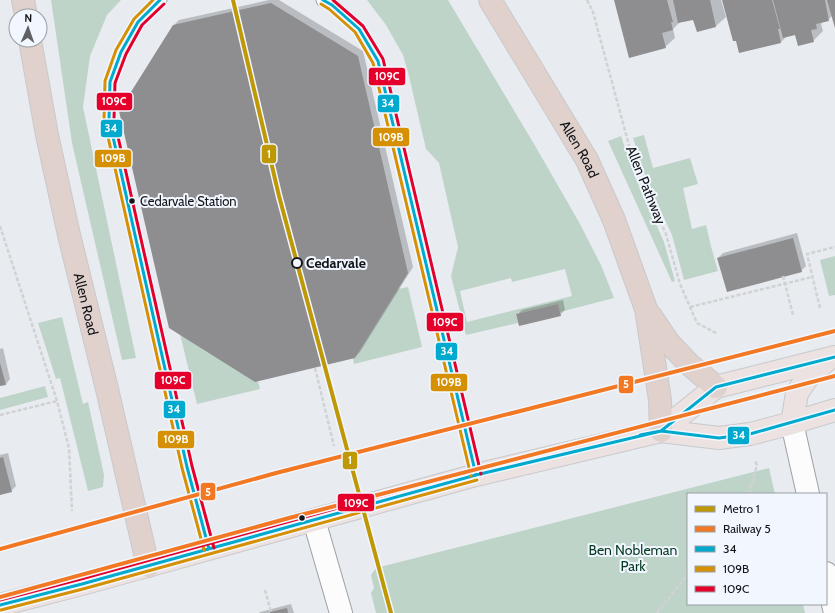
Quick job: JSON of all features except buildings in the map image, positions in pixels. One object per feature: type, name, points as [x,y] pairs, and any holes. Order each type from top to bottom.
[{"type":"highway","name":"Allen Road","points":[[490,0],[587,160],[614,220],[646,309]]},
{"type":"highway","name":"Allen Road","points":[[31,48],[47,135],[69,235],[107,389],[148,566]]},
{"type":"highway","points":[[646,309],[669,343],[716,387]]},
{"type":"highway","points":[[646,309],[659,393],[661,430]]},
{"type":"main road","points":[[661,430],[716,387],[832,358]]},
{"type":"main road","points":[[792,423],[797,393],[810,374],[832,358]]},
{"type":"main road","points":[[0,605],[148,566],[476,475],[661,430],[719,438],[750,434],[835,410]]},
{"type":"street","points":[[792,423],[808,493]]},
{"type":"street","points":[[314,520],[341,613]]},
{"type":"street","points":[[827,578],[835,613]]},
{"type":"lane","points":[[160,0],[138,22],[121,52],[110,82],[109,119],[187,468],[209,549]]},
{"type":"lane","points":[[323,0],[359,29],[378,61],[476,475]]},
{"type":"path","name":"Allen Pathway","points":[[587,0],[593,12],[639,177],[666,234],[680,284],[697,323],[718,334]]},
{"type":"path","points":[[0,226],[57,401],[69,448],[72,511]]},
{"type":"path","points":[[820,308],[807,254],[835,247]]},
{"type":"path","points":[[783,276],[793,315]]},
{"type":"path","points":[[690,307],[812,277]]},
{"type":"path","points":[[315,368],[334,446]]},
{"type":"path","points":[[0,415],[57,401]]},
{"type":"path","points":[[749,493],[756,464],[754,455]]},
{"type":"path","points":[[657,613],[687,575]]},
{"type":"path","points":[[265,590],[271,612]]},
{"type":"green space","points":[[51,0],[121,0],[107,15],[90,56],[83,107],[136,358],[122,360],[72,143]]},
{"type":"green space","points":[[367,0],[448,0],[580,224],[601,265],[614,298],[560,312],[558,304],[516,314],[518,323],[466,335],[451,276],[458,247],[439,163],[426,149],[403,55],[386,25]],"holes":[[[565,269],[572,296],[467,322],[460,291],[511,278],[512,282]]]},
{"type":"green space","points":[[644,135],[653,168],[690,158],[698,184],[683,188],[692,229],[706,225],[718,271],[684,280],[672,235],[648,184],[633,138]]},
{"type":"green space","points":[[621,136],[635,177],[664,242],[675,281],[672,282],[608,141]]},
{"type":"green space","points":[[835,256],[835,295],[829,296],[820,260]]},
{"type":"green space","points":[[408,287],[422,347],[354,364],[353,358],[355,358],[398,289]]},
{"type":"green space","points":[[62,317],[83,404],[88,402],[104,475],[103,487],[88,491],[60,378],[56,379],[38,323]]},
{"type":"green space","points":[[180,334],[258,381],[260,389],[197,404]]},
{"type":"green space","points":[[45,386],[48,397],[0,410],[0,398]]},
{"type":"green space","name":"Ben Nobleman Park","points":[[769,468],[775,493],[687,493],[687,605],[803,605],[805,613],[376,613],[371,593],[374,588],[371,575],[376,568]]},
{"type":"metro line","name":"1","points":[[233,0],[279,196],[391,613]]},
{"type":"rail line","name":"5","points":[[0,549],[276,473],[835,331]]},
{"type":"rail line","name":"5","points":[[0,597],[289,518],[835,376]]},
{"type":"transit line","name":"109B","points":[[153,0],[134,19],[116,50],[105,81],[104,119],[182,468],[204,550]]},
{"type":"transit line","name":"34","points":[[160,0],[138,22],[121,52],[110,82],[109,119],[187,467],[209,549]]},
{"type":"transit line","name":"34","points":[[323,0],[332,5],[359,29],[378,61],[476,475]]},
{"type":"transit line","name":"109C","points":[[333,0],[363,26],[383,59],[481,474]]},
{"type":"transit line","name":"109C","points":[[164,4],[142,25],[126,54],[115,83],[114,119],[192,466],[214,548]]},
{"type":"transit line","name":"109B","points":[[321,4],[329,9],[355,32],[373,63],[471,476]]},
{"type":"transit line","name":"34","points":[[0,605],[82,584],[476,475],[661,431],[716,387],[835,357]]},
{"type":"transit line","name":"34","points":[[640,435],[661,431],[719,438],[750,434],[835,410]]},
{"type":"transit line","name":"109C","points":[[0,600],[475,470]]},
{"type":"transit line","name":"109B","points":[[1,610],[83,589],[477,480]]},
{"type":"place","name":"Cedarvale Station","points":[[132,201]]},
{"type":"place","name":"Cedarvale","points":[[297,263]]}]
